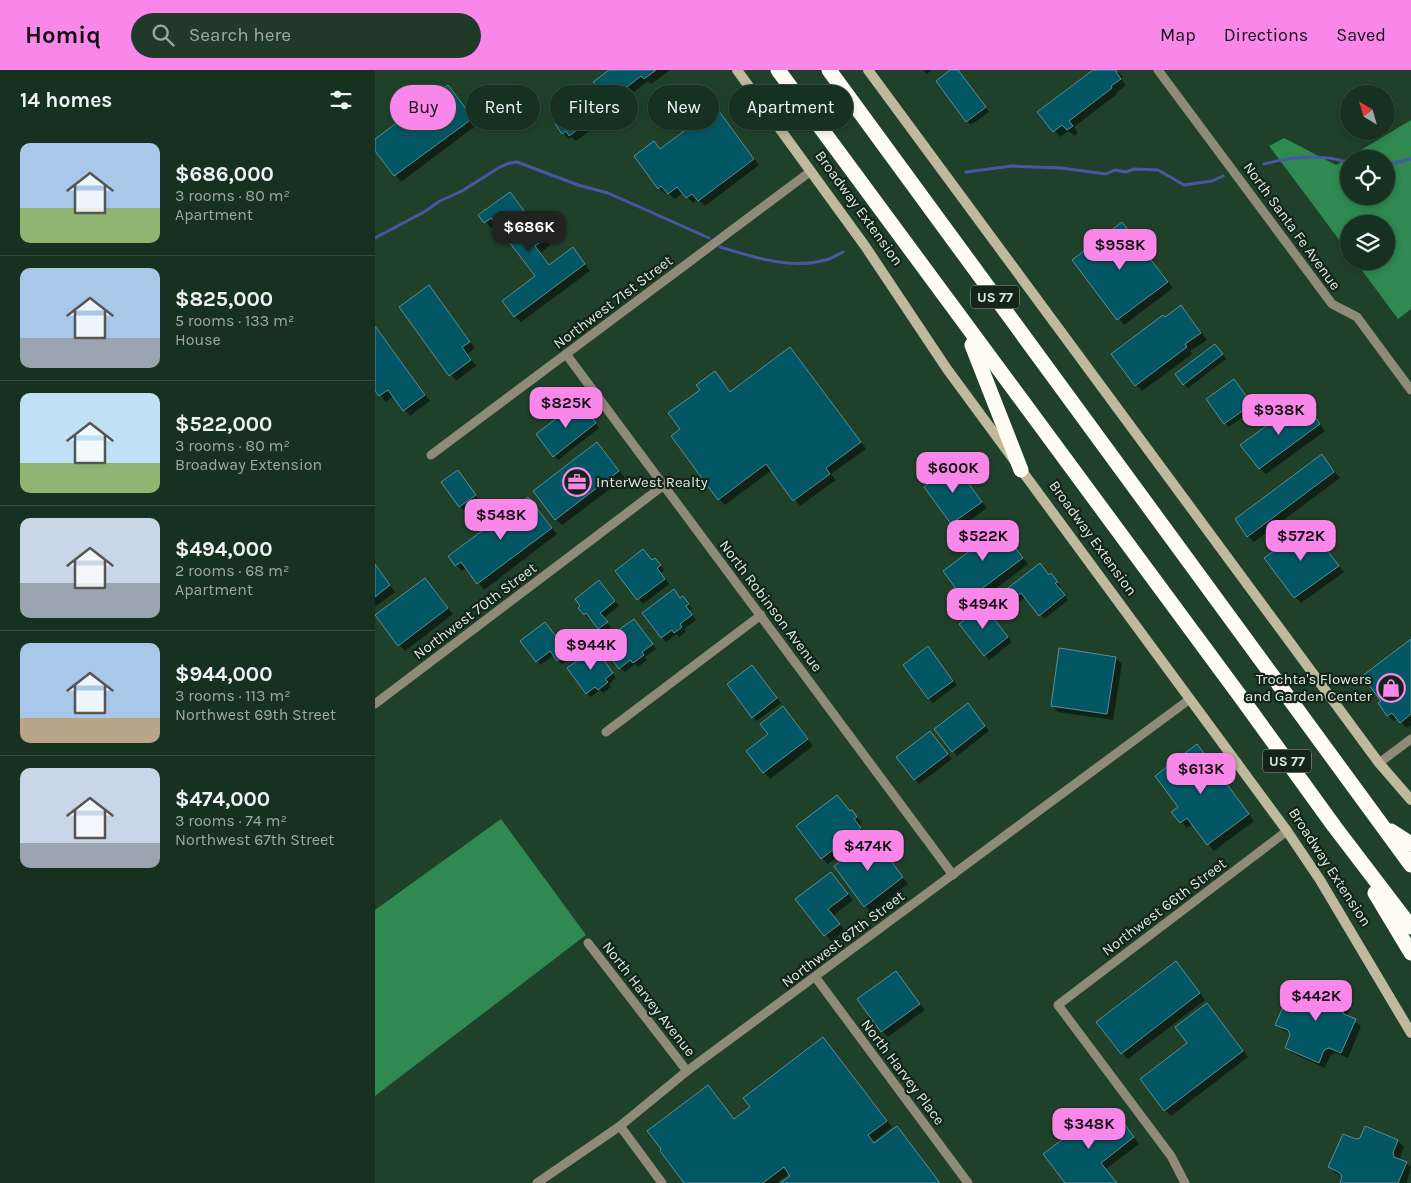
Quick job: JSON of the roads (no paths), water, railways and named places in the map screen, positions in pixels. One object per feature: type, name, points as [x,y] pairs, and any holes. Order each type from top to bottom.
[{"type":"highway","name":"Broadway Extension","points":[[777,70],[1334,826],[1411,927]]},
{"type":"highway","name":"US 77","points":[[829,70],[1411,865]]},
{"type":"highway","points":[[964,325],[1021,470]]},
{"type":"highway","points":[[1381,825],[1411,844]]},
{"type":"highway","points":[[1334,826],[1411,953]]},
{"type":"main road","name":"Broadway Extension","points":[[737,70],[881,269],[947,369],[1287,832],[1320,880],[1411,1033]]},
{"type":"main road","points":[[868,70],[1379,763],[1411,800]]},
{"type":"street","name":"North Santa Fe Avenue","points":[[1158,70],[1331,304],[1357,317],[1411,390]]},
{"type":"street","name":"Northwest 71st Street","points":[[431,455],[811,171]]},
{"type":"street","name":"North Robinson Avenue","points":[[566,354],[953,875]]},
{"type":"street","name":"Northwest 70th Street","points":[[375,704],[664,486]]},
{"type":"street","points":[[606,732],[761,615]]},
{"type":"street","name":"Northwest 67th Street","points":[[537,1183],[620,1126],[687,1071],[1190,699]]},
{"type":"street","points":[[1379,763],[1411,739]]},
{"type":"street","name":"Northwest 66th Street","points":[[1185,1183],[1171,1156],[1058,1005],[1287,832]]},
{"type":"street","name":"North Harvey Avenue","points":[[588,943],[687,1071]]},
{"type":"street","name":"North Harvey Place","points":[[815,978],[968,1183]]},
{"type":"street","points":[[620,1126],[662,1183]]},
{"type":"waterway","points":[[1264,164],[1306,157],[1340,160]]},
{"type":"waterway","points":[[1395,163],[1411,159]]},
{"type":"waterway","points":[[375,238],[424,212],[440,201],[462,191],[500,167],[517,162],[578,185],[608,193],[709,238]]},
{"type":"waterway","points":[[966,172],[1012,166],[1061,168],[1106,174],[1115,170],[1126,172],[1134,169],[1158,170],[1184,185],[1212,181],[1223,176]]},
{"type":"waterway","points":[[720,247],[772,261],[799,264],[827,259],[843,252]]},
{"type":"place","name":"InterWest Realty","points":[[577,482]]},
{"type":"place","name":"Trochta's Flowers and Garden Center","points":[[1391,688]]}]
